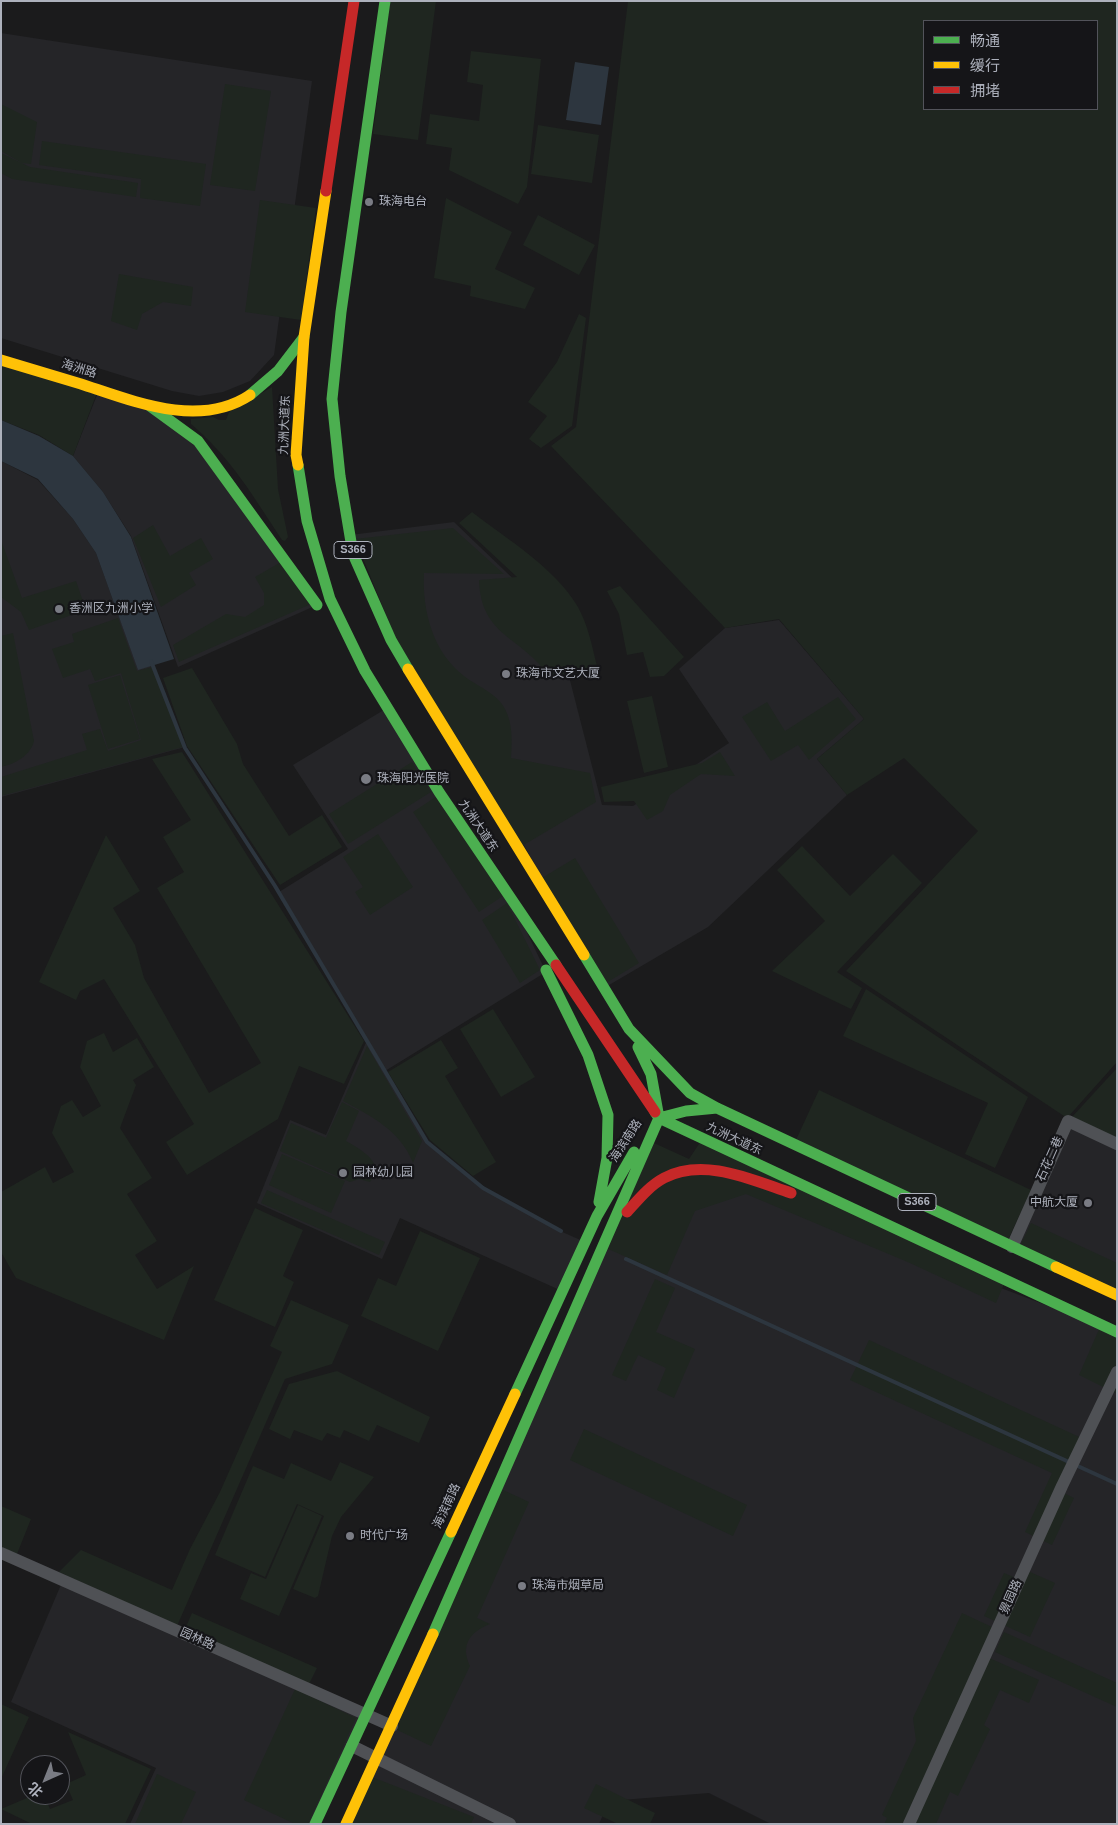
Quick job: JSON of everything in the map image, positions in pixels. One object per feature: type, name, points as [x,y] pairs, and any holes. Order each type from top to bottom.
[{"type":"main road","name":"九洲大道东","points":[[354,1],[304,337],[296,455],[307,520],[330,599],[365,671],[439,792],[659,1118],[1117,1332]]},
{"type":"main road","name":"九洲大道东","points":[[384,1],[341,312],[332,399],[340,476],[353,554],[391,640],[629,1029],[690,1093],[717,1108],[1117,1295]]},
{"type":"main road","points":[[149,405],[198,411],[220,408],[240,400],[271,380],[285,366],[304,337]]},
{"type":"main road","name":"海洲路","points":[[1,360],[149,405]]},
{"type":"main road","points":[[149,405],[198,441],[317,605]]},
{"type":"main road","points":[[510,897],[588,1055],[608,1115],[608,1158],[597,1216]]},
{"type":"main road","points":[[629,1029],[651,1074],[659,1118],[686,1110],[717,1108]]},
{"type":"main road","name":"海滨南路","points":[[315,1824],[597,1216],[644,1134],[659,1118]]},
{"type":"main road","name":"海滨南路","points":[[346,1824],[378,1758],[610,1235],[659,1118]]},
{"type":"main road","points":[[610,1235],[638,1197],[661,1178],[688,1169],[708,1169],[751,1180],[873,1219]]},
{"type":"street","name":"石花二巷","points":[[1012,1247],[1068,1121],[1117,1144]]},
{"type":"street","name":"景园路","points":[[909,1824],[1117,1372]]},
{"type":"street","name":"园林路","points":[[1,1553],[392,1726]]},
{"type":"street","points":[[352,1746],[510,1824]]},
{"type":"shaded area","points":[[390,1],[436,1],[418,140],[373,134]]},
{"type":"shaded area","points":[[628,1],[1117,1],[1117,1062],[1067,1118],[846,971],[978,831],[904,758],[847,795],[817,759],[864,719],[779,619],[725,628],[551,446],[576,427]]},
{"type":"shaded area","points":[[1,33],[312,81],[274,355],[250,381],[223,392],[199,396],[172,391],[1,338]]},
{"type":"shaded area","points":[[471,51],[541,59],[527,187],[518,204],[449,170],[452,148],[426,144],[430,114],[479,121],[483,85],[467,82]]},
{"type":"shaded area","points":[[575,62],[609,67],[601,125],[566,120]]},
{"type":"shaded area","points":[[225,84],[271,91],[255,191],[210,185]]},
{"type":"shaded area","points":[[1,104],[37,122],[31,164],[22,163],[1,151]]},
{"type":"shaded area","points":[[538,125],[599,135],[592,183],[531,174]]},
{"type":"shaded area","points":[[42,141],[206,164],[200,206],[140,198],[141,179],[39,165]]},
{"type":"shaded area","points":[[1,153],[30,167],[138,183],[136,197],[12,179],[1,173]]},
{"type":"shaded area","points":[[446,198],[512,232],[495,269],[535,288],[525,309],[470,296],[471,286],[434,278]]},
{"type":"shaded area","points":[[260,200],[316,208],[301,320],[245,312]]},
{"type":"shaded area","points":[[538,215],[595,245],[579,275],[523,245]]},
{"type":"shaded area","points":[[119,274],[193,287],[191,306],[163,302],[142,314],[137,330],[111,321]]},
{"type":"shaded area","points":[[579,314],[586,318],[572,426],[541,448],[529,439],[547,416],[528,402],[557,362]]},
{"type":"shaded area","points":[[1,360],[98,390],[73,456],[39,435],[1,420]]},
{"type":"shaded area","points":[[272,387],[278,489],[288,537],[285,541],[282,540],[230,464],[191,424],[191,419],[213,417],[219,420],[226,420],[229,412]]},
{"type":"shaded area","points":[[99,390],[149,405],[197,441],[317,605],[178,667],[131,536],[103,492],[73,456]]},
{"type":"shaded area","points":[[1,420],[39,436],[73,456],[103,492],[131,537],[174,659],[138,670],[96,553],[73,519],[38,479],[1,461]]},
{"type":"shaded area","name":"香洲区九洲小学","points":[[1,461],[38,480],[73,519],[96,553],[138,669],[152,665],[185,747],[1,797]]},
{"type":"shaded area","points":[[472,512],[530,555],[568,593],[578,607],[584,621],[597,666],[550,678],[528,653],[495,625],[487,614],[479,580],[517,577],[459,523]]},
{"type":"shaded area","points":[[454,522],[554,618],[602,805],[633,806],[729,743],[679,669],[725,628],[779,620],[864,719],[817,759],[847,795],[708,927],[604,988],[350,535]]},
{"type":"shaded area","points":[[153,525],[170,556],[201,538],[213,559],[189,573],[196,585],[161,607],[133,538]]},
{"type":"shaded area","points":[[453,528],[504,574],[424,573],[425,602],[437,643],[453,666],[502,703],[511,727],[511,758],[590,773],[596,802],[522,846],[396,639],[355,539]]},
{"type":"shaded area","points":[[1,540],[22,598],[76,581],[86,610],[29,630],[21,612],[1,597]]},
{"type":"shaded area","points":[[281,562],[311,604],[179,662],[173,645],[226,614],[245,617],[264,605],[264,593],[255,577]]},
{"type":"shaded area","points":[[620,586],[684,657],[664,676],[650,677],[643,652],[627,655],[619,614],[607,591]]},
{"type":"shaded area","points":[[118,618],[137,671],[152,667],[183,747],[1,796],[1,777],[87,750],[82,734],[100,729],[108,751],[141,740],[121,673],[95,681],[90,669],[63,678],[52,649],[74,642],[72,634]]},
{"type":"shaded area","points":[[13,633],[34,741],[26,755],[12,764],[1,767],[1,636]]},
{"type":"shaded area","points":[[192,668],[237,744],[243,764],[289,836],[322,815],[342,847],[280,885],[187,746],[163,678]]},
{"type":"shaded area","points":[[120,675],[140,739],[108,749],[88,685]]},
{"type":"shaded area","points":[[652,696],[668,767],[644,773],[627,701]]},
{"type":"shaded area","points":[[838,697],[856,719],[809,760],[798,745],[771,761],[742,717],[767,702],[785,731]]},
{"type":"shaded area","points":[[387,708],[510,897],[546,972],[385,1071],[427,1143],[483,1188],[560,1231],[585,1242],[562,1291],[400,1218],[382,1259],[257,1203],[290,1120],[326,1135],[367,1040],[279,892],[348,849],[293,765]]},
{"type":"shaded area","points":[[182,752],[364,1041],[344,1084],[299,1066],[278,1119],[187,1175],[166,1142],[194,1124],[104,979],[80,991],[76,1000],[39,982],[106,835],[140,891],[113,908],[135,945],[144,978],[209,1093],[261,1063],[157,888],[184,872],[163,837],[191,820],[152,759]]},
{"type":"shaded area","points":[[720,752],[735,776],[701,774],[670,795],[663,811],[647,820],[634,801],[604,802],[601,787],[702,763]]},
{"type":"shaded area","points":[[412,762],[431,792],[348,844],[329,814]]},
{"type":"shaded area","points":[[437,796],[503,896],[479,912],[413,812]]},
{"type":"shaded area","points":[[378,834],[413,887],[370,915],[355,892],[363,887],[343,857]]},
{"type":"shaded area","points":[[802,846],[850,896],[893,854],[922,883],[837,972],[862,988],[851,1009],[772,971],[825,921],[777,870]]},
{"type":"shaded area","points":[[575,858],[639,963],[606,983],[542,878]]},
{"type":"shaded area","points":[[507,903],[540,970],[520,983],[482,920]]},
{"type":"shaded area","points":[[866,989],[1028,1097],[995,1168],[965,1154],[988,1103],[843,1036]]},
{"type":"shaded area","points":[[493,1009],[535,1077],[501,1097],[460,1029]]},
{"type":"shaded area","points":[[104,1033],[113,1052],[137,1038],[154,1067],[133,1080],[136,1085],[120,1128],[152,1178],[127,1194],[157,1241],[135,1255],[157,1289],[194,1266],[164,1340],[16,1278],[1,1252],[1,1192],[45,1167],[53,1183],[74,1172],[52,1133],[61,1106],[72,1100],[83,1117],[101,1106],[80,1067],[87,1041]]},
{"type":"shaded area","points":[[441,1040],[458,1068],[445,1076],[496,1162],[473,1176],[430,1140],[388,1072]]},
{"type":"shaded area","points":[[367,1046],[422,1141],[413,1163],[408,1152],[393,1133],[374,1119],[343,1101]]},
{"type":"shaded area","points":[[1117,1068],[1117,1138],[1072,1117]]},
{"type":"shaded area","points":[[819,1090],[1031,1190],[1008,1240],[796,1140]]},
{"type":"shaded area","points":[[342,1102],[359,1111],[346,1141],[365,1153],[373,1161],[375,1172],[370,1182],[359,1179],[350,1182],[280,1151],[291,1123],[326,1138]]},
{"type":"shaded area","points":[[1067,1118],[1117,1142],[1117,1295],[1012,1247]]},
{"type":"shaded area","points":[[701,1141],[1004,1284],[996,1303],[910,1263],[746,1194],[695,1211],[667,1275],[606,1248],[654,1143],[689,1159]]},
{"type":"shaded area","points":[[282,1154],[345,1181],[331,1213],[269,1185]]},
{"type":"shaded area","points":[[687,1169],[1117,1332],[1117,1824],[771,1824],[709,1793],[609,1801],[599,1824],[346,1824],[610,1236]]},
{"type":"shaded area","points":[[267,1190],[385,1242],[379,1255],[261,1203]]},
{"type":"shaded area","points":[[255,1208],[303,1230],[283,1276],[294,1282],[275,1327],[214,1300]]},
{"type":"shaded area","points":[[1031,1223],[1117,1263],[1117,1292],[1020,1246]]},
{"type":"shaded area","points":[[420,1231],[480,1258],[438,1351],[361,1316],[378,1278],[396,1286]]},
{"type":"shaded area","points":[[655,1279],[675,1288],[656,1332],[695,1349],[674,1398],[657,1390],[666,1368],[638,1355],[626,1381],[612,1375]]},
{"type":"shaded area","points":[[291,1300],[349,1325],[332,1364],[285,1379],[177,1626],[59,1572],[81,1550],[172,1590],[190,1549],[220,1492],[282,1352],[270,1346]]},
{"type":"shaded area","points":[[1100,1327],[1117,1335],[1117,1394],[1079,1375]]},
{"type":"shaded area","points":[[869,1340],[1088,1441],[1064,1493],[1074,1498],[1052,1545],[1025,1532],[1052,1473],[850,1380]]},
{"type":"shaded area","points":[[337,1371],[430,1417],[419,1443],[377,1425],[369,1441],[344,1430],[340,1438],[327,1433],[322,1441],[294,1430],[290,1439],[269,1429],[289,1384]]},
{"type":"shaded area","points":[[584,1429],[747,1505],[733,1536],[570,1460]]},
{"type":"shaded area","points":[[340,1462],[374,1477],[341,1517],[332,1536],[318,1596],[315,1598],[293,1589],[324,1516],[297,1504],[265,1577],[215,1555],[253,1466],[284,1479],[291,1463],[331,1481]]},
{"type":"shaded area","points":[[501,1489],[529,1502],[477,1618],[490,1624],[477,1631],[469,1640],[466,1652],[470,1666],[431,1746],[393,1728]]},
{"type":"shaded area","points":[[298,1505],[322,1516],[279,1616],[240,1599],[251,1573],[266,1579]]},
{"type":"shaded area","points":[[1,1506],[31,1519],[17,1554],[1,1547]]},
{"type":"shaded area","points":[[1021,1568],[1055,1583],[1030,1637],[984,1616],[1004,1573],[1016,1578]]},
{"type":"shaded area","points":[[63,1580],[366,1714],[315,1824],[130,1824],[156,1768],[11,1702]]},
{"type":"shaded area","points":[[192,1613],[317,1668],[309,1684],[185,1629]]},
{"type":"shaded area","points":[[962,1613],[994,1628],[907,1824],[884,1824],[887,1818],[882,1815],[916,1741],[913,1718]]},
{"type":"shaded area","points":[[1004,1632],[1117,1683],[1117,1707],[995,1652]]},
{"type":"shaded area","points":[[987,1657],[1039,1680],[1029,1703],[1000,1690],[984,1725],[990,1729],[958,1796],[950,1792],[936,1824],[912,1824]]},
{"type":"shaded area","points":[[295,1689],[356,1718],[308,1824],[295,1824],[244,1800]]},
{"type":"shaded area","points":[[1,1704],[29,1717],[1,1779]]},
{"type":"shaded area","points":[[68,1732],[151,1769],[125,1824],[32,1824],[1,1809],[20,1801],[20,1805],[48,1805],[50,1809],[60,1805],[70,1805],[70,1801],[73,1800],[70,1793],[70,1782],[86,1775]]},
{"type":"shaded area","points":[[157,1774],[196,1792],[181,1824],[135,1824]]},
{"type":"shaded area","points":[[372,1777],[474,1817],[471,1824],[349,1824]]},
{"type":"shaded area","points":[[596,1784],[655,1813],[650,1824],[618,1824],[584,1808]]},
{"type":"waterway","points":[[151,661],[185,748],[275,886],[427,1142],[483,1188],[561,1231]]},
{"type":"waterway","points":[[626,1259],[1117,1484]]},
{"type":"traffic: fast","points":[[385,1],[341,312],[332,399],[340,476],[353,554],[391,640],[408,669]]},
{"type":"traffic: fast","points":[[250,395],[278,371],[304,337]]},
{"type":"traffic: fast","points":[[150,406],[198,441],[317,605]]},
{"type":"traffic: fast","points":[[298,465],[307,521],[330,599],[365,671],[439,792],[556,965]]},
{"type":"traffic: fast","points":[[584,955],[629,1029],[690,1093],[717,1108],[1056,1267]]},
{"type":"traffic: fast","points":[[546,970],[588,1055],[608,1115],[607,1158],[599,1202]]},
{"type":"traffic: fast","points":[[433,1634],[659,1118],[651,1074],[638,1047]]},
{"type":"traffic: fast","points":[[659,1118],[686,1111],[717,1108]]},
{"type":"traffic: fast","points":[[655,1112],[659,1118],[1117,1332]]},
{"type":"traffic: fast","points":[[515,1394],[597,1216],[634,1152]]},
{"type":"traffic: fast","points":[[315,1824],[451,1532]]},
{"type":"traffic: slow","points":[[298,465],[296,455],[304,337],[326,191]]},
{"type":"traffic: slow","points":[[1,360],[122,398],[166,409],[209,410],[230,405],[250,395]]},
{"type":"traffic: slow","points":[[408,669],[584,955]]},
{"type":"traffic: slow","points":[[1056,1267],[1117,1295]]},
{"type":"traffic: slow","points":[[451,1532],[515,1394]]},
{"type":"traffic: slow","points":[[346,1824],[433,1634]]},
{"type":"traffic: jam","points":[[326,191],[354,1]]},
{"type":"traffic: jam","points":[[556,965],[655,1112]]},
{"type":"traffic: jam","points":[[627,1212],[659,1181],[679,1172],[695,1170],[728,1173],[791,1193]]},
{"type":"place","name":"珠海电台","points":[[369,202]]},
{"type":"place","name":"香洲区九洲小学","points":[[59,609]]},
{"type":"place","name":"珠海市文艺大厦","points":[[506,674]]},
{"type":"place","name":"珠海阳光医院","points":[[366,779]]},
{"type":"place","name":"园林幼儿园","points":[[343,1173]]},
{"type":"place","name":"中航大厦","points":[[1088,1203]]},
{"type":"place","name":"时代广场","points":[[350,1536]]},
{"type":"place","name":"珠海市烟草局","points":[[522,1586]]}]
